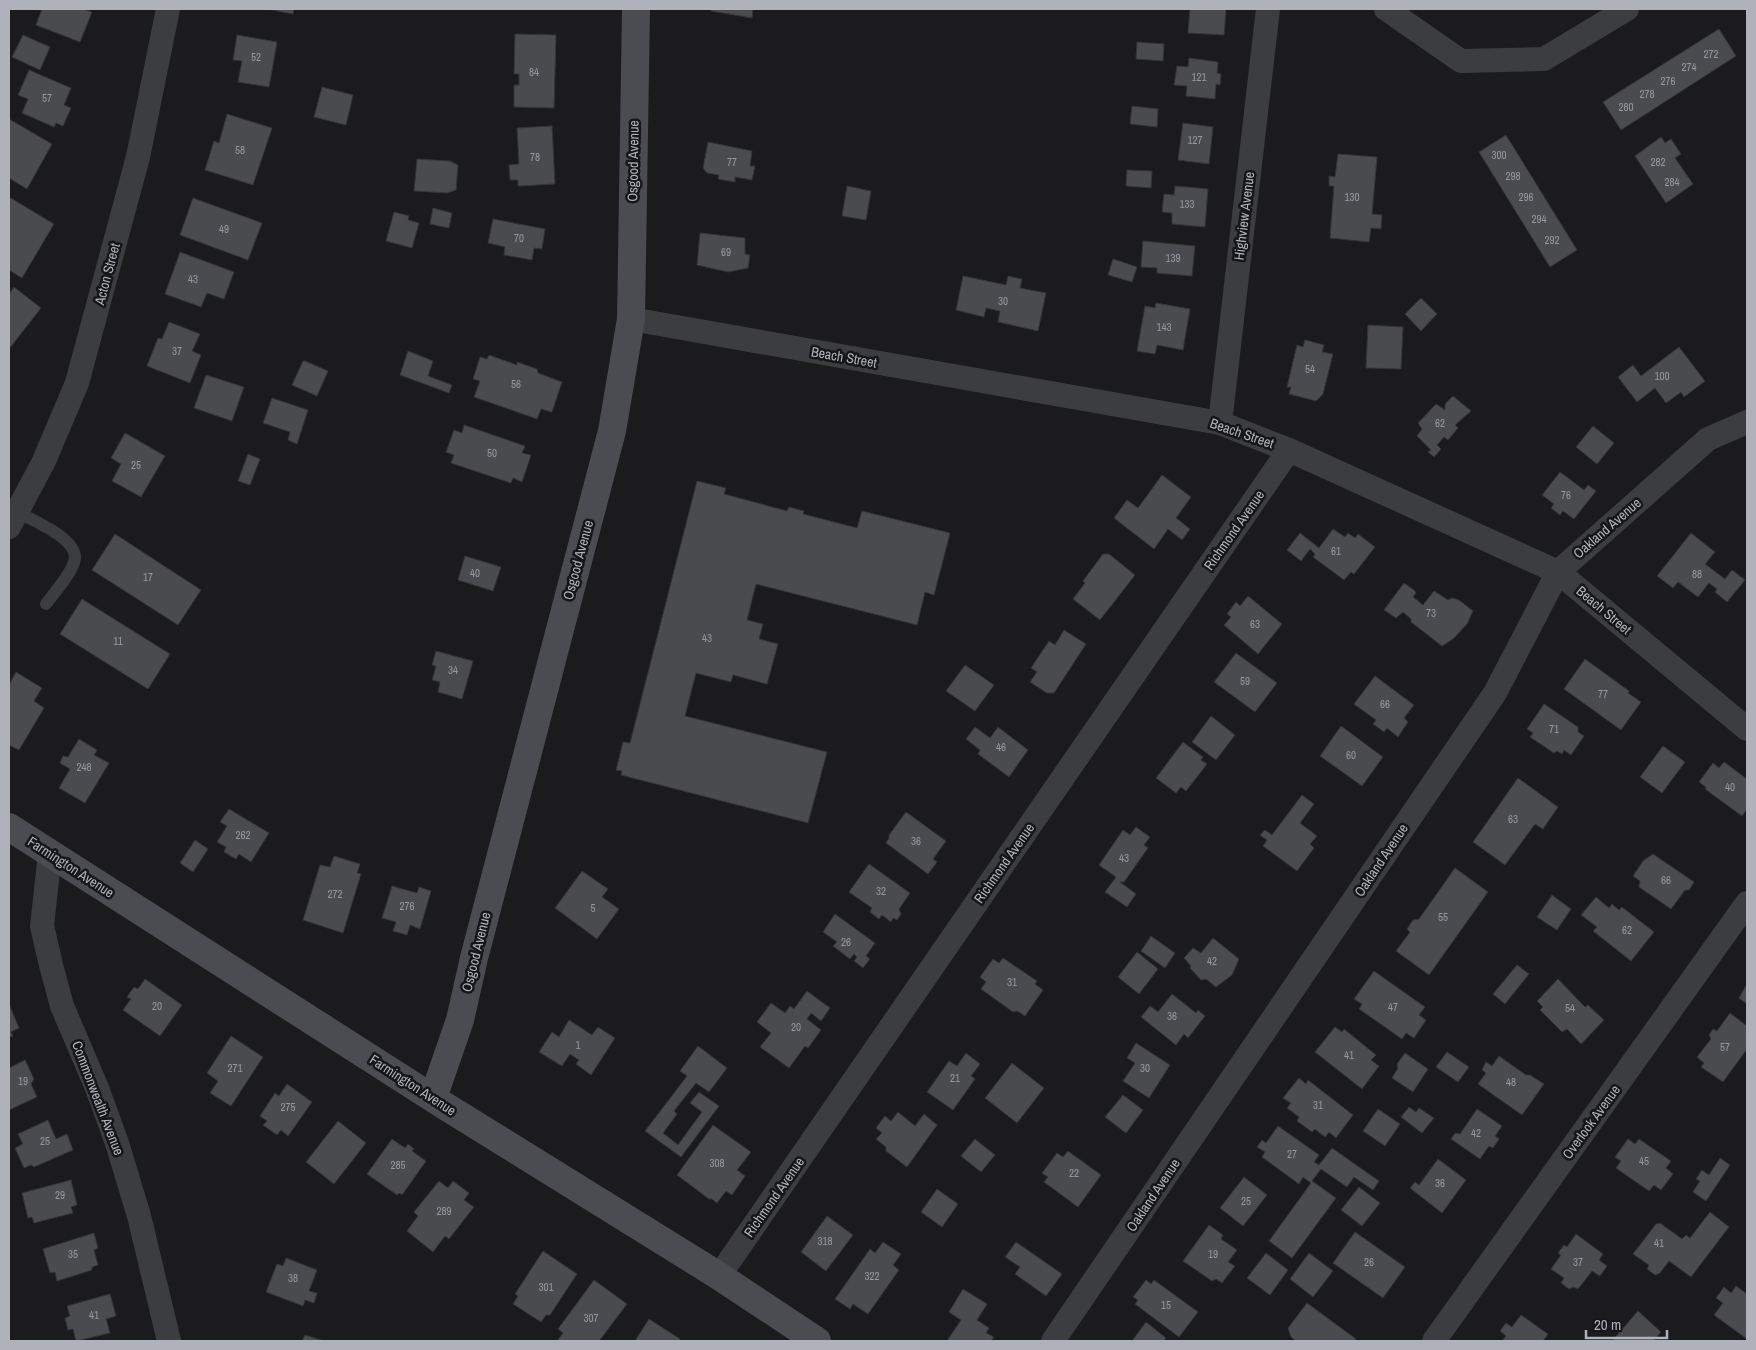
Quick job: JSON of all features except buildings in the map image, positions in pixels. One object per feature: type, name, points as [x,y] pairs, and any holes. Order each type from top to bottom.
[{"type":"street","name":"Acton Street","points":[[13,519],[44,461],[77,383],[138,157],[168,9]]},
{"type":"street","name":"Osgood Avenue","points":[[433,1098],[460,1020],[474,958],[612,431],[631,319],[636,9]]},
{"type":"street","name":"Highview Avenue","points":[[1220,423],[1268,9]]},
{"type":"street","points":[[1386,9],[1461,61],[1544,59],[1627,9]]},
{"type":"street","name":"Beach Street","points":[[631,319],[1220,423],[1289,450],[1558,572],[1747,728]]},
{"type":"street","name":"Oakland Avenue","points":[[1053,1341],[1494,693],[1558,572],[1708,439],[1747,422]]},
{"type":"street","name":"Richmond Avenue","points":[[719,1276],[1289,450]]},
{"type":"street","name":"Farmington Avenue","points":[[9,827],[433,1098],[719,1276],[817,1341]]},
{"type":"street","name":"Commonwealth Avenue","points":[[50,853],[42,926],[51,966],[62,1006],[97,1088],[117,1143],[139,1216],[169,1341]]},
{"type":"street","name":"Overlook Avenue","points":[[1434,1341],[1747,903]]},
{"type":"lane","points":[[13,519],[65,540],[72,548],[75,557],[72,568],[46,604]]}]
